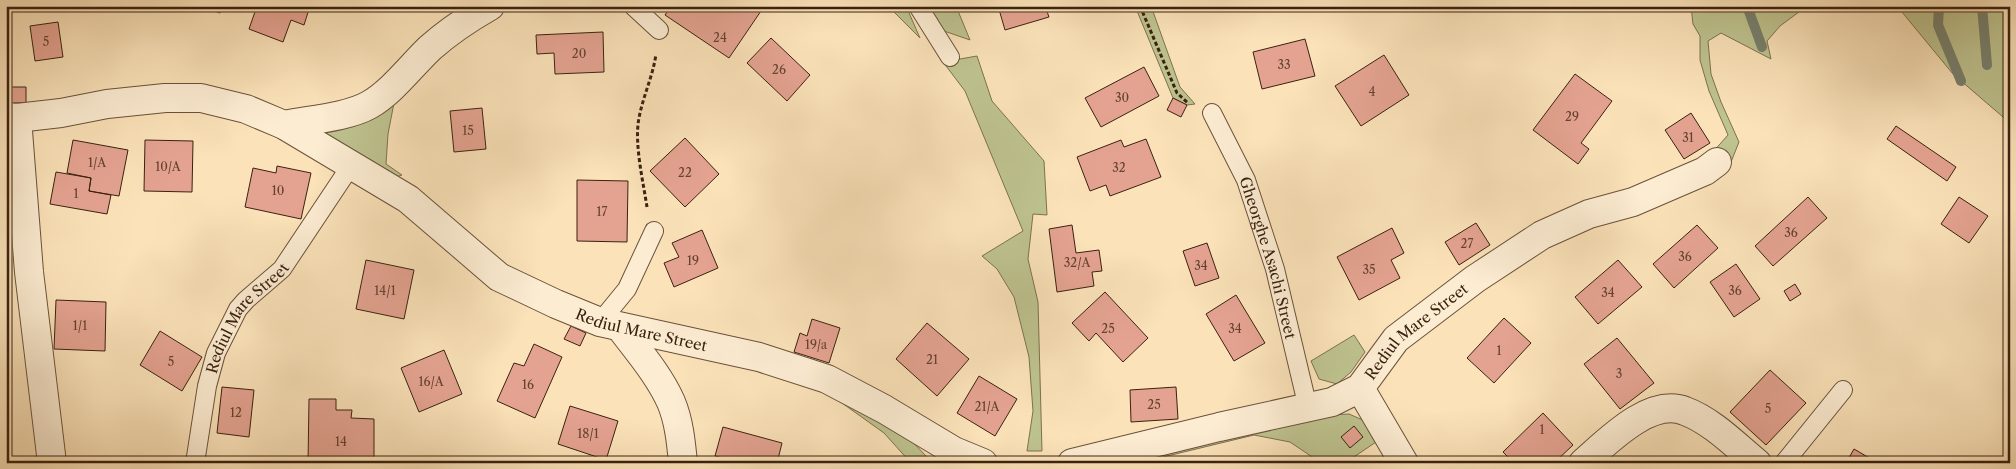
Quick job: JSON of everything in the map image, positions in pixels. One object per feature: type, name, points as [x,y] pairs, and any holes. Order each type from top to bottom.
[{"type":"street","points":[[284,125],[341,114],[369,105],[396,83],[432,47],[472,16],[490,6]]},
{"type":"street","name":"Rediul Mare Street","points":[[12,118],[61,113],[139,99],[201,98],[246,108],[284,125],[408,199],[499,278],[556,304],[610,325],[759,357],[827,380],[884,408],[951,457],[983,463]]},
{"type":"street","points":[[12,118],[52,463]]},
{"type":"street","name":"Rediul Mare Street","points":[[1072,463],[1332,402],[1360,388],[1396,338],[1475,279],[1542,235],[1589,214],[1633,202],[1705,171],[1717,162]]},
{"type":"street","points":[[610,325],[661,383],[671,403],[679,428],[684,463]]},
{"type":"street","points":[[1360,388],[1404,463]]},
{"type":"street","points":[[1583,463],[1633,422],[1654,410],[1668,408],[1684,410],[1707,423],[1757,463]]},
{"type":"lane","points":[[633,6],[660,30]]},
{"type":"lane","points":[[918,6],[950,57]]},
{"type":"lane","name":"Gheorghe Asachi Street","points":[[1212,113],[1246,180],[1275,269],[1308,408]]},
{"type":"lane","name":"Rediul Mare Street","points":[[195,463],[207,386],[216,354],[238,309],[282,269],[352,164]]},
{"type":"lane","points":[[610,325],[654,232]]},
{"type":"lane","points":[[1784,463],[1843,390]]},
{"type":"path","points":[[1140,6],[1177,92],[1193,109],[1212,113]]},
{"type":"path","points":[[654,232],[647,209],[639,152],[638,119],[654,66],[660,30]]},
{"type":"path","points":[[2005,119],[2010,117]]},
{"type":"green space","points":[[888,6],[906,6],[920,38]]},
{"type":"green space","points":[[929,6],[956,6],[970,40],[944,31]]},
{"type":"green space","points":[[1135,6],[1151,6],[1180,87],[1195,104],[1187,105],[1173,98]]},
{"type":"green space","points":[[1691,6],[1807,6],[1780,26],[1767,41],[1771,59],[1721,33],[1708,41],[1711,74],[1739,142],[1731,162],[1712,153],[1728,135],[1709,91],[1700,60],[1700,36],[1693,24]]},
{"type":"green space","points":[[1897,6],[2010,6],[2010,123],[1953,74]]},
{"type":"green space","points":[[977,56],[992,101],[1044,161],[1047,215],[1033,214],[1028,259],[1038,302],[1042,451],[1027,451],[1033,411],[1029,357],[1014,297],[997,269],[982,256],[1023,231],[965,91],[943,62]]},
{"type":"green space","points":[[394,103],[388,134],[386,164],[402,175],[393,178],[301,127]]},
{"type":"green space","points":[[1354,335],[1365,352],[1351,372],[1337,384],[1319,379],[1311,361]]},
{"type":"green space","points":[[828,393],[907,436],[927,457],[927,463],[911,463],[884,433]]},
{"type":"green space","points":[[1349,414],[1365,421],[1376,442],[1345,463],[1321,463],[1290,442],[1254,435],[1159,458],[1158,451],[1329,415]]},
{"type":"building","points":[[200,6],[222,6],[220,13]]},
{"type":"building","points":[[257,6],[310,6],[304,25],[291,20],[283,42],[249,29]]},
{"type":"building","points":[[671,6],[760,6],[763,8],[729,58],[665,15]]},
{"type":"building","points":[[998,6],[1045,6],[1049,17],[1005,30]]},
{"type":"building","points":[[58,22],[63,57],[35,61],[30,26]]},
{"type":"building","points":[[603,32],[604,72],[555,74],[554,53],[537,54],[536,35]]},
{"type":"building","points":[[771,38],[810,75],[787,101],[747,63]]},
{"type":"building","points":[[1305,39],[1315,76],[1262,89],[1253,52]]},
{"type":"building","points":[[1384,55],[1409,95],[1361,126],[1335,86]]},
{"type":"building","points":[[1144,67],[1159,96],[1101,127],[1085,98]]},
{"type":"building","points":[[1575,74],[1612,101],[1581,143],[1589,149],[1578,164],[1533,130]]},
{"type":"building","points":[[11,87],[26,87],[26,103],[11,103]]},
{"type":"building","points":[[1173,98],[1187,105],[1181,117],[1167,110]]},
{"type":"building","points":[[482,108],[486,149],[454,152],[450,111]]},
{"type":"building","points":[[1691,113],[1710,143],[1684,159],[1665,130]]},
{"type":"building","points":[[1896,126],[1956,167],[1947,181],[1887,139]]},
{"type":"building","points":[[685,138],[719,174],[685,207],[650,171]]},
{"type":"building","points":[[1146,139],[1161,177],[1110,196],[1106,185],[1090,191],[1077,157],[1121,140],[1124,147]]},
{"type":"building","points":[[73,140],[128,150],[119,196],[89,191],[91,178],[67,173]]},
{"type":"building","points":[[145,140],[193,141],[192,192],[144,191]]},
{"type":"building","points":[[277,166],[311,173],[301,219],[245,207],[253,168],[276,173]]},
{"type":"building","points":[[56,172],[91,178],[89,191],[111,195],[107,214],[50,204]]},
{"type":"building","points":[[577,180],[628,181],[627,242],[577,241]]},
{"type":"building","points":[[1808,197],[1827,218],[1773,266],[1755,246]]},
{"type":"building","points":[[1959,197],[1988,216],[1969,243],[1941,224]]},
{"type":"building","points":[[1476,223],[1490,245],[1459,265],[1445,242]]},
{"type":"building","points":[[1072,225],[1076,253],[1099,250],[1102,271],[1092,272],[1094,286],[1057,292],[1049,229]]},
{"type":"building","points":[[1697,225],[1718,248],[1674,288],[1653,264]]},
{"type":"building","points":[[1392,228],[1404,253],[1391,260],[1400,278],[1359,300],[1337,257]]},
{"type":"building","points":[[702,230],[718,268],[674,287],[664,263],[679,257],[672,243]]},
{"type":"building","points":[[1207,243],[1219,278],[1195,286],[1183,251]]},
{"type":"building","points":[[366,260],[414,270],[404,319],[356,309]]},
{"type":"building","points":[[1618,260],[1642,287],[1598,324],[1575,297]]},
{"type":"building","points":[[1736,264],[1760,299],[1734,317],[1710,282]]},
{"type":"building","points":[[1795,284],[1801,294],[1790,301],[1784,291]]},
{"type":"building","points":[[1105,292],[1148,338],[1123,362],[1096,333],[1089,341],[1072,323]]},
{"type":"building","points":[[1236,295],[1265,343],[1234,361],[1206,314]]},
{"type":"building","points":[[56,300],[106,302],[105,351],[54,349]]},
{"type":"building","points":[[1504,318],[1531,343],[1494,383],[1467,358]]},
{"type":"building","points":[[812,319],[840,328],[829,363],[794,352],[800,333],[807,336]]},
{"type":"building","points":[[927,323],[969,359],[937,396],[896,359]]},
{"type":"building","points":[[571,326],[586,333],[580,346],[564,339]]},
{"type":"building","points":[[160,331],[202,357],[182,391],[140,365]]},
{"type":"building","points":[[1617,338],[1654,383],[1620,409],[1584,364]]},
{"type":"building","points":[[534,344],[562,357],[535,418],[497,401],[514,363],[524,366]]},
{"type":"building","points":[[444,350],[462,394],[419,412],[401,368]]},
{"type":"building","points":[[1770,370],[1806,403],[1766,445],[1730,412]]},
{"type":"building","points":[[979,376],[1017,399],[995,436],[957,413]]},
{"type":"building","points":[[222,387],[254,390],[249,437],[217,433]]},
{"type":"building","points":[[1176,387],[1178,419],[1131,422],[1130,390]]},
{"type":"building","points":[[309,399],[336,399],[336,410],[352,410],[351,418],[374,419],[374,463],[308,463]]},
{"type":"building","points":[[570,406],[618,421],[606,460],[558,444]]},
{"type":"building","points":[[1543,413],[1573,445],[1554,463],[1514,463],[1503,452]]},
{"type":"building","points":[[1354,426],[1363,437],[1350,448],[1341,437]]},
{"type":"building","points":[[723,427],[782,443],[777,463],[741,463],[715,456]]},
{"type":"building","points":[[2010,446],[2010,463],[2000,463]]},
{"type":"building","points":[[1854,449],[1878,463],[1846,463]]},
{"type":"building","points":[[262,458],[297,460],[297,463],[262,463]]},
{"type":"waterway","points":[[1747,6],[1762,47]]},
{"type":"waterway","points":[[1939,6],[1938,25],[1961,81]]},
{"type":"waterway","points":[[1982,6],[1987,65]]}]
